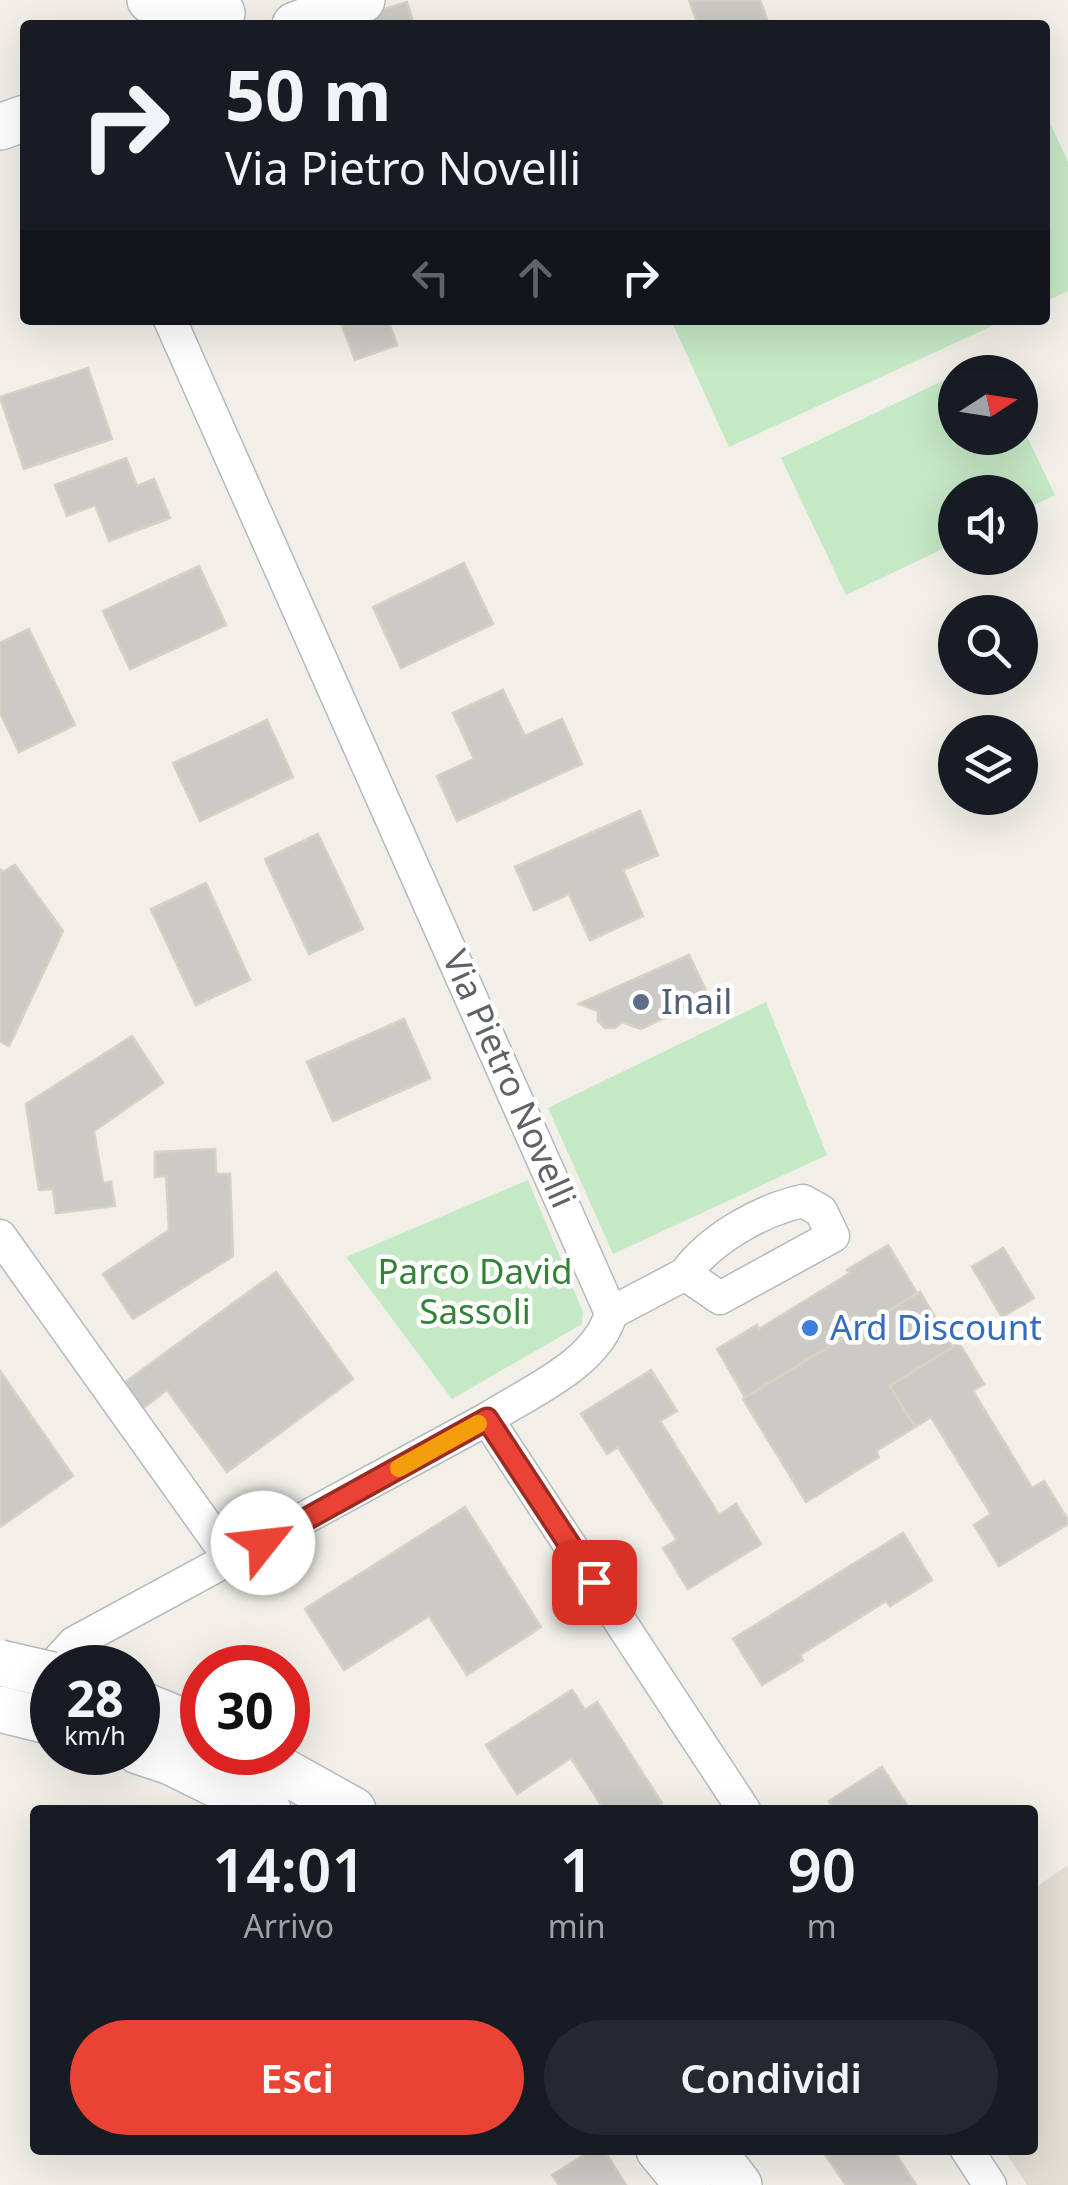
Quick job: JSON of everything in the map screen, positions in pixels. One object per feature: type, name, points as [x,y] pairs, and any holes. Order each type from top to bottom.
[{"type":"street","points":[[150,0],[195,2],[224,17]]},
{"type":"street","points":[[309,20],[362,0]]},
{"type":"street","name":"Via Pietro Novelli","points":[[172,325],[611,1313]]},
{"type":"street","points":[[0,1236],[231,1560]]},
{"type":"street","points":[[0,1724],[74,1644],[487,1419],[585,1356],[606,1332],[611,1313],[685,1274]]},
{"type":"street","points":[[487,1419],[741,1805]]},
{"type":"street","points":[[0,1663],[30,1670]]},
{"type":"street","points":[[0,1709],[30,1716]]},
{"type":"street","points":[[160,1758],[333,1805]]},
{"type":"street","points":[[663,2155],[688,2185]]},
{"type":"street","points":[[716,2155],[738,2185]]},
{"type":"street","points":[[970,2155],[990,2185]]},
{"type":"shaded area","points":[[1068,1865],[1068,2185],[1027,2185],[1007,2155],[1038,2155],[1038,1886]]},
{"type":"green space","points":[[1050,123],[1068,162],[1068,291],[1050,300]]},
{"type":"green space","points":[[673,325],[994,325],[729,447]]},
{"type":"green space","points":[[938,383],[938,455],[1036,455],[1055,495],[1038,503],[1038,475],[938,475],[938,551],[846,595],[781,458]]},
{"type":"green space","points":[[766,1002],[827,1155],[613,1254],[548,1108]]},
{"type":"green space","name":"Parco David Sassoli","points":[[528,1180],[583,1312],[582,1324],[452,1399],[346,1257]]},
{"type":"building","points":[[689,0],[760,0],[767,20],[696,20]]},
{"type":"building","points":[[407,2],[412,20],[348,20]]},
{"type":"building","points":[[342,325],[390,325],[397,345],[355,360]]},
{"type":"building","points":[[88,368],[112,439],[24,469],[0,397]]},
{"type":"building","points":[[126,458],[137,486],[154,479],[170,518],[109,541],[95,505],[67,516],[55,485]]},
{"type":"building","points":[[464,563],[493,624],[401,668],[373,607]]},
{"type":"building","points":[[199,566],[226,625],[130,669],[103,611]]},
{"type":"building","points":[[29,629],[75,725],[19,752],[0,713],[0,643]]},
{"type":"building","points":[[503,690],[525,736],[562,719],[582,764],[457,821],[437,776],[474,759],[453,713]]},
{"type":"building","points":[[267,720],[293,777],[200,821],[173,763]]},
{"type":"building","points":[[640,811],[658,855],[623,870],[643,916],[590,940],[569,894],[534,910],[515,867]]},
{"type":"building","points":[[318,834],[363,929],[309,954],[265,859]]},
{"type":"building","points":[[15,865],[63,931],[9,1046],[0,1041],[0,869],[3,872]]},
{"type":"building","points":[[206,883],[250,980],[196,1005],[151,909]]},
{"type":"building","points":[[689,955],[709,997],[641,1029],[622,1022],[615,1028],[605,1028],[598,1021],[598,1011],[579,1004]]},
{"type":"building","points":[[404,1019],[430,1078],[333,1121],[307,1062]]},
{"type":"building","points":[[132,1036],[163,1083],[94,1131],[103,1183],[111,1182],[115,1206],[56,1213],[53,1189],[39,1190],[26,1104]]},
{"type":"building","points":[[215,1149],[216,1174],[230,1174],[233,1256],[133,1319],[103,1274],[169,1230],[166,1176],[155,1177],[155,1152]]},
{"type":"building","points":[[888,1245],[917,1293],[745,1397],[717,1349],[757,1325],[759,1329]]},
{"type":"building","points":[[1003,1248],[1034,1298],[1002,1317],[972,1267]]},
{"type":"building","points":[[276,1272],[353,1379],[227,1472],[167,1390],[142,1409],[124,1383]]},
{"type":"building","points":[[920,1292],[953,1347],[890,1386],[915,1427],[876,1451],[879,1457],[806,1502],[743,1399]]},
{"type":"building","points":[[959,1343],[984,1384],[973,1391],[1032,1488],[1044,1481],[1068,1520],[1068,1524],[999,1566],[974,1525],[991,1514],[931,1417],[915,1427],[890,1386]]},
{"type":"building","points":[[651,1370],[677,1411],[660,1421],[719,1515],[736,1504],[761,1544],[688,1589],[663,1548],[677,1540],[618,1447],[607,1454],[581,1414]]},
{"type":"building","points":[[0,1371],[73,1476],[0,1527]]},
{"type":"building","points":[[465,1507],[541,1627],[467,1675],[429,1616],[344,1670],[305,1609]]},
{"type":"building","points":[[903,1533],[932,1580],[890,1606],[886,1601],[800,1655],[803,1660],[762,1685],[733,1639]]},
{"type":"building","points":[[572,1690],[585,1710],[597,1702],[662,1803],[601,1805],[571,1758],[517,1794],[486,1745]]},
{"type":"building","points":[[882,1767],[907,1805],[832,1805],[829,1801]]},
{"type":"building","points":[[584,2155],[607,2155],[626,2185],[559,2185],[552,2175]]},
{"type":"building","points":[[825,2155],[896,2155],[916,2185],[846,2185]]},
{"type":"slow traffic","points":[[399,1468],[478,1424]]},
{"type":"place","name":"Inail","points":[[641,1002]]},
{"type":"place","name":"Ard Discount","points":[[810,1328]]},
{"type":"route","points":[[263,1543],[487,1419],[594,1582]]}]
